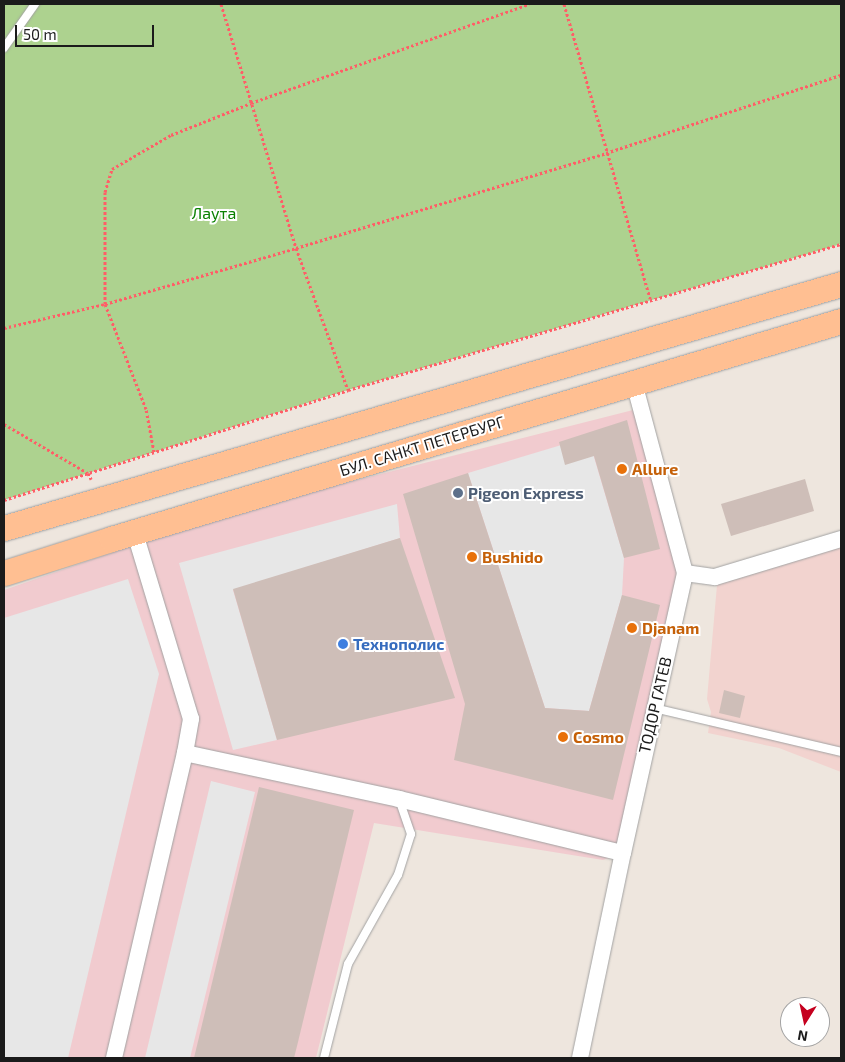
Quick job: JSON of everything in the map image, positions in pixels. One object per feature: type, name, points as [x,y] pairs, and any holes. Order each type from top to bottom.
[{"type":"main road","points":[[4,528],[841,284]]},
{"type":"main road","name":"БУЛ. САНКТ ПЕТЕРБУРГ","points":[[4,574],[134,533],[841,321]]},
{"type":"street","name":"ТОДОР ГАТЕВ","points":[[580,1058],[622,853],[685,573],[634,383]]},
{"type":"street","points":[[114,1058],[185,753],[191,719],[134,533]]},
{"type":"street","points":[[685,573],[715,577],[841,539]]},
{"type":"street","points":[[185,753],[399,799],[622,853]]},
{"type":"lane","points":[[4,48],[36,4]]},
{"type":"lane","points":[[654,708],[841,752]]},
{"type":"lane","points":[[324,1058],[348,964],[398,875],[411,834],[399,799]]},
{"type":"path","points":[[221,4],[296,248],[348,390]]},
{"type":"path","points":[[154,452],[146,409],[105,304],[105,192],[112,169],[171,135],[251,102],[529,4]]},
{"type":"path","points":[[564,4],[650,299]]},
{"type":"path","points":[[4,328],[105,304],[296,248],[606,153],[841,75]]},
{"type":"path","points":[[4,500],[348,390],[841,244]]},
{"type":"path","points":[[4,424],[88,473],[91,479]]},
{"type":"shaded area","points":[[641,408],[685,573],[623,853],[603,860],[374,823],[316,1058],[4,1058],[4,590],[224,514]]},
{"type":"shaded area","points":[[588,437],[624,558],[622,595],[589,711],[545,708],[468,473]]},
{"type":"shaded area","points":[[397,504],[400,538],[233,590],[277,740],[233,750],[179,563]]},
{"type":"shaded area","points":[[841,547],[841,772],[779,748],[708,733],[711,712],[707,699],[717,585]]},
{"type":"shaded area","points":[[128,579],[159,674],[68,1058],[4,1058],[4,618]]},
{"type":"shaded area","points":[[211,781],[255,792],[190,1058],[145,1058]]},
{"type":"green space","name":"Лаута","points":[[4,4],[841,4],[841,244],[348,390],[4,500]]},
{"type":"building","points":[[627,420],[660,549],[624,558],[594,456],[565,465],[559,442]]},
{"type":"building","points":[[468,473],[545,708],[589,711],[622,595],[660,605],[613,800],[454,760],[465,704],[403,494]]},
{"type":"building","points":[[805,479],[814,511],[731,536],[721,504]]},
{"type":"building","name":"Технополис","points":[[400,538],[455,698],[277,740],[233,589]]},
{"type":"building","points":[[724,690],[745,696],[740,718],[719,713]]},
{"type":"building","points":[[259,787],[354,810],[294,1058],[194,1058]]},
{"type":"place","name":"Allure","points":[[622,469]]},
{"type":"place","name":"Pigeon Express","points":[[458,493]]},
{"type":"place","name":"Bushido","points":[[472,557]]},
{"type":"place","name":"Djanam","points":[[632,628]]},
{"type":"place","name":"Технополис","points":[[343,644]]},
{"type":"place","name":"Cosmo","points":[[563,737]]}]
